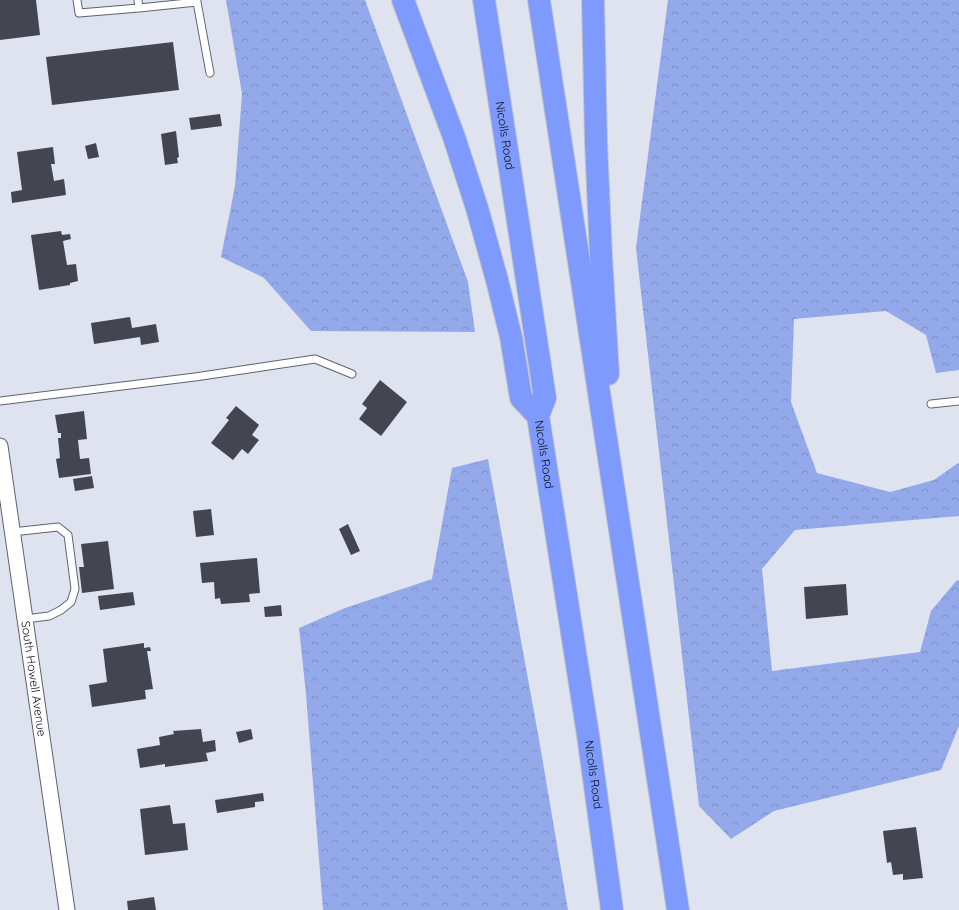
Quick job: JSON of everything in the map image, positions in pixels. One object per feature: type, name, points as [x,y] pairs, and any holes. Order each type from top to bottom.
[{"type":"highway","points":[[403,0],[454,137],[477,208],[511,337],[521,398],[538,416]]},
{"type":"highway","name":"Nicolls Road","points":[[484,0],[545,398],[538,416],[588,735],[612,910]]},
{"type":"highway","points":[[539,0],[678,910]]},
{"type":"highway","points":[[593,0],[597,165],[613,487]]},
{"type":"street","name":"South Howell Avenue","points":[[0,450],[67,910]]},
{"type":"lane","points":[[77,0],[79,13],[197,1],[210,73]]},
{"type":"lane","points":[[138,0],[139,8]]},
{"type":"lane","points":[[0,402],[195,377],[315,359],[352,374]]},
{"type":"lane","points":[[931,404],[959,401]]},
{"type":"lane","points":[[12,532],[58,527],[68,535],[75,589],[71,602],[49,616],[25,619]]},
{"type":"green space","points":[[226,0],[365,0],[468,282],[475,332],[311,331],[264,278],[221,257],[235,186],[242,94]]},
{"type":"green space","points":[[668,0],[959,0],[959,370],[936,373],[926,335],[886,311],[794,319],[791,402],[817,473],[890,492],[934,480],[958,463],[959,516],[795,530],[762,569],[772,671],[920,652],[931,611],[957,580],[959,581],[959,726],[941,770],[774,811],[731,839],[699,806],[636,248]]},
{"type":"green space","points":[[488,459],[540,745],[568,910],[323,910],[306,694],[299,628],[345,608],[432,579],[452,468]]},
{"type":"building","points":[[0,0],[36,0],[40,35],[0,40]]},
{"type":"building","points":[[173,42],[179,90],[52,105],[46,57]]},
{"type":"building","points":[[220,114],[222,126],[191,130],[189,118]]},
{"type":"building","points":[[176,131],[179,157],[177,158],[178,163],[165,165],[161,134]]},
{"type":"building","points":[[96,143],[99,157],[88,159],[85,146]]},
{"type":"building","points":[[53,147],[55,164],[51,164],[54,181],[64,179],[66,195],[12,203],[11,192],[22,190],[17,152]]},
{"type":"building","points":[[61,231],[62,235],[70,234],[71,239],[63,241],[67,265],[76,264],[78,281],[70,283],[70,285],[39,290],[31,235]]},
{"type":"building","points":[[130,317],[132,328],[156,324],[159,342],[141,345],[140,337],[94,344],[91,323]]},
{"type":"building","points":[[380,380],[407,402],[381,436],[359,419],[367,408],[362,404]]},
{"type":"building","points":[[236,406],[259,425],[252,435],[259,440],[248,454],[242,449],[233,460],[211,443],[229,420],[226,418]]},
{"type":"building","points":[[84,411],[87,439],[78,440],[80,459],[89,458],[91,474],[59,478],[56,459],[60,458],[58,438],[61,438],[61,433],[58,433],[55,415]]},
{"type":"building","points":[[92,476],[94,488],[75,491],[73,479]]},
{"type":"building","points":[[211,509],[214,535],[196,537],[193,511]]},
{"type":"building","points":[[348,524],[360,551],[351,555],[339,529]]},
{"type":"building","points":[[108,541],[114,589],[82,593],[79,567],[84,567],[81,544]]},
{"type":"building","points":[[257,558],[260,593],[249,594],[250,602],[221,604],[220,598],[215,599],[214,582],[202,583],[200,563]]},
{"type":"building","points":[[846,584],[848,615],[806,619],[804,587]]},
{"type":"building","points":[[133,592],[135,605],[100,610],[98,596]]},
{"type":"building","points":[[281,605],[282,616],[265,617],[264,607]]},
{"type":"building","points":[[144,643],[144,648],[150,647],[151,651],[147,651],[153,689],[145,690],[146,699],[92,707],[89,685],[107,682],[103,649]]},
{"type":"building","points":[[201,729],[203,742],[215,740],[216,751],[206,753],[208,761],[165,767],[165,764],[140,768],[137,749],[160,745],[159,737],[174,734],[173,731]]},
{"type":"building","points":[[251,729],[253,739],[239,743],[236,732]]},
{"type":"building","points":[[263,793],[264,801],[255,802],[255,807],[217,813],[215,800]]},
{"type":"building","points":[[170,805],[173,824],[185,823],[188,850],[145,855],[140,809]]},
{"type":"building","points":[[916,827],[923,878],[903,880],[903,874],[893,875],[891,862],[887,863],[883,831]]},
{"type":"building","points":[[154,897],[156,910],[128,910],[127,901]]}]
